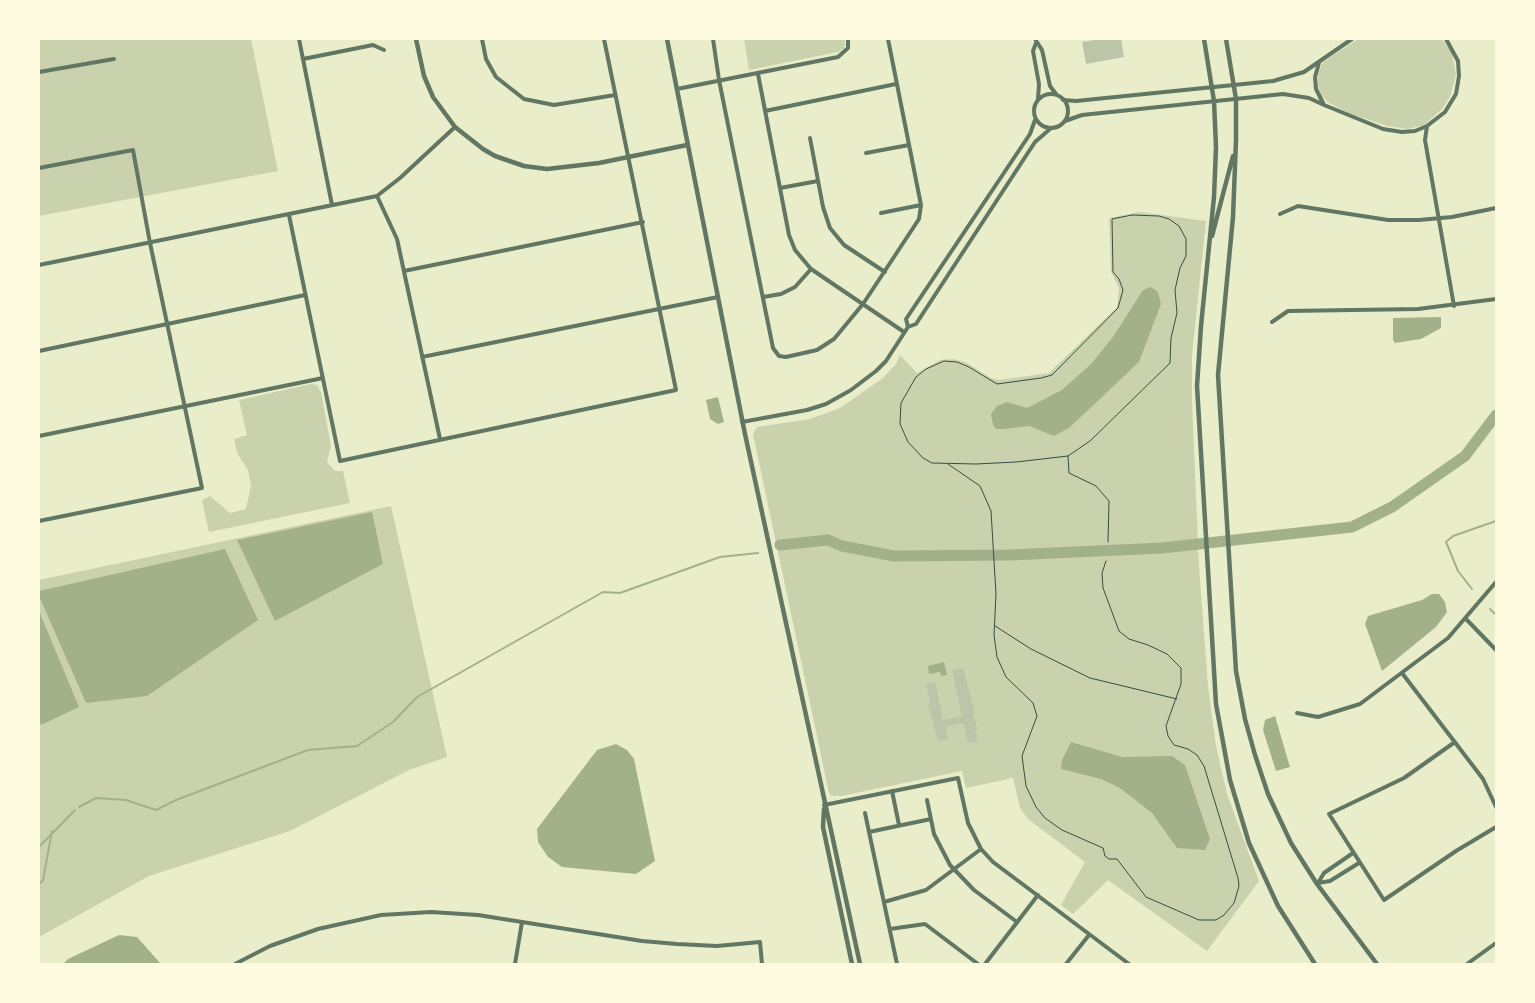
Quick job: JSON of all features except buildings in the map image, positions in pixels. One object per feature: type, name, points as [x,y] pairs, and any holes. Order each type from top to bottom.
[{"type":"street","points":[[299,39],[332,205]]},
{"type":"street","points":[[416,39],[424,76],[433,97],[455,127],[495,156],[524,166],[547,169],[629,157],[687,145]]},
{"type":"street","points":[[482,39],[486,58],[496,77],[524,100],[554,106],[615,95]]},
{"type":"street","points":[[289,215],[340,461],[676,390],[604,39]]},
{"type":"street","points":[[666,39],[742,422],[860,964]]},
{"type":"street","points":[[713,39],[774,348],[777,354],[786,357],[805,354],[826,345],[834,339],[863,304],[917,223],[921,205],[888,39]]},
{"type":"street","points":[[676,89],[842,56],[848,48],[848,39]]},
{"type":"street","points":[[1204,39],[1214,101],[1215,173],[1197,386],[1216,704],[1224,757],[1234,796],[1261,872],[1288,922],[1315,964]]},
{"type":"street","points":[[1226,39],[1236,99],[1236,140],[1233,217],[1218,375],[1224,504],[1236,671],[1245,719],[1268,794],[1292,843],[1317,884],[1377,964]]},
{"type":"street","points":[[1063,100],[1076,101],[1284,79],[1304,72],[1352,39]]},
{"type":"street","points":[[1035,120],[1040,125],[1056,128],[1065,121],[1079,115],[1283,94],[1309,98],[1383,129],[1402,132],[1415,131],[1427,126],[1445,112],[1456,94],[1459,76],[1458,61],[1446,39]]},
{"type":"street","points":[[1036,41],[1042,50],[1050,86],[1063,100],[1068,109],[1065,121]]},
{"type":"street","points":[[908,327],[906,319],[1030,134],[1035,120],[1034,108],[1038,99],[1039,84],[1033,51],[1036,41]]},
{"type":"street","points":[[303,59],[373,44],[384,50]]},
{"type":"street","points":[[39,72],[114,59]]},
{"type":"street","points":[[1319,63],[1315,83],[1324,105]]},
{"type":"street","points":[[758,74],[792,244],[801,261],[811,270],[904,332]]},
{"type":"street","points":[[765,111],[896,84]]},
{"type":"street","points":[[1038,99],[1046,94],[1057,95]]},
{"type":"street","points":[[1427,126],[1425,140],[1454,306]]},
{"type":"street","points":[[39,265],[377,196],[400,178],[455,127]]},
{"type":"street","points":[[742,422],[807,410],[837,398],[876,371],[886,361],[908,327],[915,325],[1035,142],[1050,128]]},
{"type":"street","points":[[1415,131],[1425,140]]},
{"type":"street","points":[[810,138],[826,218],[836,238],[884,272]]},
{"type":"street","points":[[1206,265],[1236,140]]},
{"type":"street","points":[[866,153],[909,145]]},
{"type":"street","points":[[39,168],[133,150],[150,242],[202,488],[39,521]]},
{"type":"street","points":[[780,188],[818,181]]},
{"type":"street","points":[[377,196],[397,239],[440,439]]},
{"type":"street","points":[[881,213],[921,205]]},
{"type":"street","points":[[1280,214],[1298,206],[1388,220],[1438,218],[1496,208]]},
{"type":"street","points":[[404,271],[642,222]]},
{"type":"street","points":[[763,297],[781,294],[795,288],[811,270]]},
{"type":"street","points":[[39,351],[305,295]]},
{"type":"street","points":[[422,357],[718,297]]},
{"type":"street","points":[[1272,322],[1288,311],[1418,309],[1454,306],[1496,299]]},
{"type":"street","points":[[39,436],[323,378]]},
{"type":"street","points":[[1297,713],[1318,717],[1352,708],[1443,642],[1466,619],[1496,582]]},
{"type":"street","points":[[1466,619],[1496,650]]},
{"type":"street","points":[[1402,673],[1483,778],[1496,807]]},
{"type":"street","points":[[1455,742],[1404,778],[1328,814],[1384,900],[1456,851],[1496,827]]},
{"type":"street","points":[[824,805],[958,778],[968,823],[981,849],[993,862],[1129,964]]},
{"type":"street","points":[[892,791],[899,825]]},
{"type":"street","points":[[927,800],[940,846],[954,870],[974,890],[1017,922]]},
{"type":"street","points":[[824,805],[823,827],[852,964]]},
{"type":"street","points":[[864,813],[897,964]]},
{"type":"street","points":[[869,832],[931,819]]},
{"type":"street","points":[[884,902],[926,890],[981,849]]},
{"type":"street","points":[[1353,853],[1324,873],[1318,883],[1330,881],[1359,862]]},
{"type":"street","points":[[985,964],[1038,895]]},
{"type":"street","points":[[235,964],[244,962],[296,936],[340,923],[381,915],[446,912],[642,941],[717,946],[760,942],[762,964]]},
{"type":"street","points":[[515,964],[522,922]]},
{"type":"street","points":[[890,929],[925,924],[978,964]]},
{"type":"street","points":[[1074,964],[1068,962],[1089,935]]},
{"type":"street","points":[[1467,964],[1496,943]]},
{"type":"path","points":[[1132,215],[1159,216],[1169,219],[1176,223],[1183,232],[1187,248],[1176,278],[1177,312],[1171,338],[1170,363],[1090,441],[1068,456],[1016,462],[932,463],[923,458],[908,442],[902,432],[901,403],[916,377],[926,369],[944,361],[957,362],[969,367],[998,384],[1052,375],[1085,344],[1121,303],[1123,290],[1119,278],[1113,272],[1112,219],[1132,215]]},
{"type":"path","points":[[1068,456],[1068,472],[1096,486],[1108,501],[1108,542]]},
{"type":"path","points":[[948,464],[980,486],[991,512],[995,566],[994,626],[997,657],[1006,677],[1033,703],[1036,716],[1022,756],[1026,786],[1036,807],[1045,818],[1062,830],[1103,848],[1105,856],[1109,860],[1117,859],[1146,897],[1199,920],[1216,920],[1229,910],[1237,895],[1238,878],[1204,766],[1197,755],[1182,746],[1174,745],[1168,736],[1166,726],[1177,699],[1182,675],[1177,662],[1148,645],[1129,639],[1119,631],[1103,588],[1102,573],[1106,560]]},
{"type":"path","points":[[994,626],[1031,649],[1090,678],[1177,699]]},
{"type":"shaded area","points":[[39,39],[251,39],[278,171],[39,216]]},
{"type":"shaded area","points":[[744,39],[845,39],[845,41],[844,48],[838,52],[749,70]]},
{"type":"shaded area","points":[[1358,39],[1442,39],[1452,53],[1456,75],[1450,97],[1442,109],[1424,125],[1408,129],[1387,126],[1349,113],[1329,103],[1321,95],[1318,86],[1318,74],[1323,62]]},
{"type":"shaded area","points":[[1140,212],[1206,221],[1192,355],[1192,401],[1199,567],[1208,686],[1216,746],[1227,794],[1259,881],[1207,951],[1108,880],[1073,914],[1061,905],[1085,862],[1028,819],[1020,808],[1013,778],[966,788],[962,771],[841,796],[832,796],[829,793],[753,434],[757,427],[810,419],[840,408],[883,378],[896,364],[900,355],[917,373],[940,360],[953,359],[965,362],[991,378],[999,380],[1049,373],[1117,307],[1119,288],[1111,272],[1109,218]]},
{"type":"shaded area","points":[[1151,287],[1158,292],[1161,304],[1139,362],[1069,428],[1054,436],[1029,426],[996,429],[993,425],[991,414],[997,406],[1007,402],[1027,408],[1062,390],[1091,364],[1113,337],[1143,290]]},
{"type":"shaded area","points":[[1441,317],[1441,328],[1421,339],[1395,343],[1393,340],[1393,318]]},
{"type":"shaded area","points":[[311,384],[317,385],[321,392],[331,446],[327,462],[335,471],[343,471],[350,503],[209,532],[202,500],[210,496],[230,513],[246,509],[251,486],[248,470],[237,453],[234,439],[247,435],[239,400]]},
{"type":"shaded area","points":[[718,397],[724,422],[718,424],[710,419],[706,400]]},
{"type":"shaded area","points":[[391,506],[447,757],[409,770],[290,831],[149,876],[39,937],[39,580]]},
{"type":"shaded area","points":[[372,512],[383,564],[275,621],[237,540]]},
{"type":"shaded area","points":[[225,549],[258,620],[147,696],[86,703],[39,596],[39,591]]},
{"type":"shaded area","points":[[1432,594],[1439,594],[1445,602],[1447,612],[1436,627],[1382,671],[1365,624],[1368,616],[1422,600]]},
{"type":"shaded area","points":[[39,611],[79,707],[41,725],[39,719]]},
{"type":"shaded area","points":[[944,662],[947,675],[941,676],[940,672],[929,674],[928,666]]},
{"type":"shaded area","points":[[1275,716],[1290,767],[1276,771],[1263,730],[1265,720]]},
{"type":"shaded area","points":[[1071,742],[1122,757],[1172,756],[1185,765],[1210,839],[1205,850],[1177,848],[1152,813],[1120,788],[1101,779],[1061,769],[1062,760]]},
{"type":"shaded area","points":[[616,744],[627,750],[634,759],[655,861],[636,874],[562,867],[548,857],[538,842],[537,829],[597,750]]},
{"type":"shaded area","points":[[119,935],[137,937],[161,964],[63,964],[68,959]]},
{"type":"waterway","points":[[780,545],[828,540],[842,546],[894,556],[1010,555],[1162,548],[1352,527],[1392,507],[1465,456],[1496,415]]},
{"type":"waterway","points":[[1472,589],[1458,571],[1446,542],[1453,536],[1496,521]]},
{"type":"waterway","points":[[79,807],[96,798],[126,800],[156,810],[176,800],[308,750],[357,746],[393,722],[417,697],[603,592],[620,593],[720,557],[758,553]]},
{"type":"waterway","points":[[1490,609],[1496,615]]},
{"type":"waterway","points":[[39,847],[75,810]]},
{"type":"waterway","points":[[39,884],[43,880],[52,831]]}]
